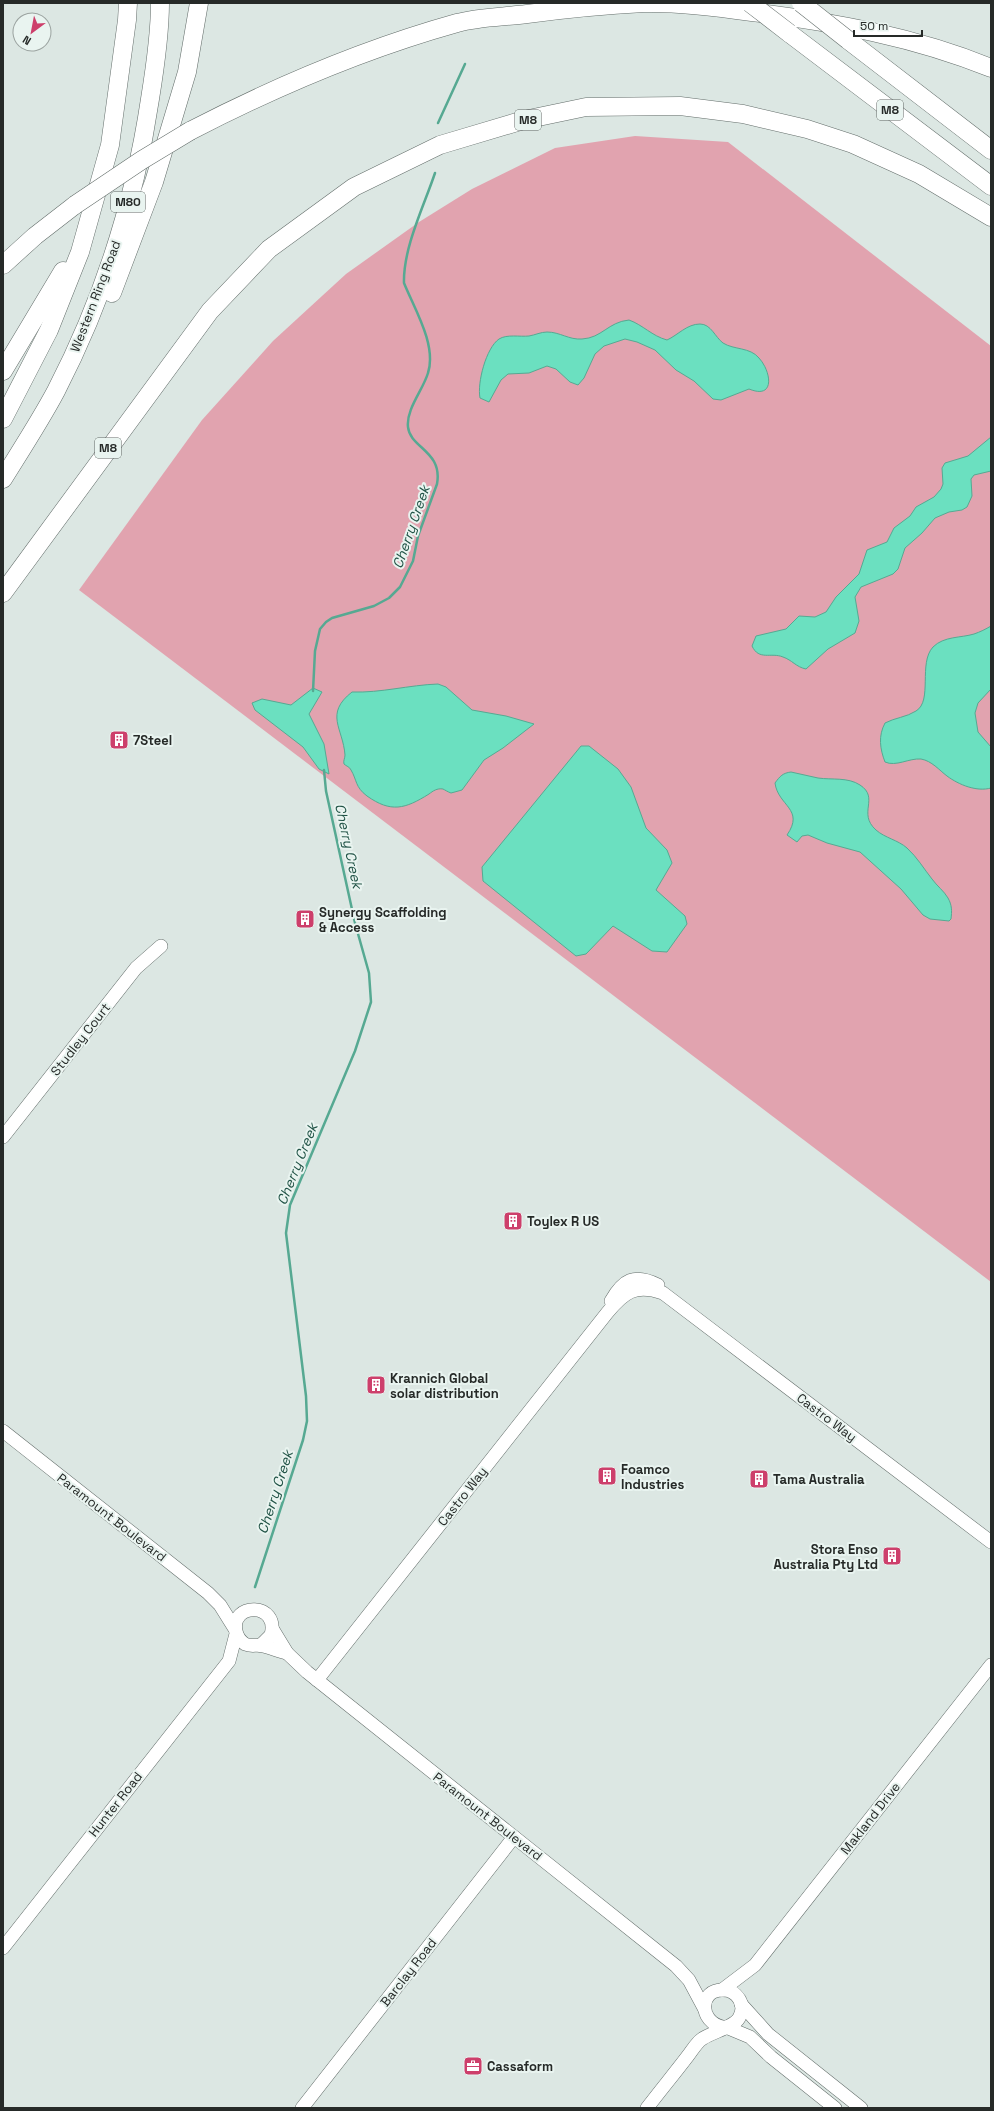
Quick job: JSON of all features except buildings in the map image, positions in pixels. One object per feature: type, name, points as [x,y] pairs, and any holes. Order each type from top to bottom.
[{"type":"highway","name":"M80","points":[[3,419],[49,330],[74,272],[83,207],[110,145],[128,3]]},
{"type":"highway","name":"Western Ring Road","points":[[3,479],[56,391],[102,285],[116,245],[135,176],[153,80],[160,3]]},
{"type":"highway","points":[[56,391],[84,346],[114,288],[154,182],[187,72],[199,3]]},
{"type":"highway","points":[[3,265],[35,236],[83,207],[142,160],[190,131],[252,99],[336,64],[382,46],[459,23],[543,11],[645,3],[724,8],[806,18],[910,42],[991,68]]},
{"type":"highway","name":"M8","points":[[750,3],[991,186]]},
{"type":"highway","name":"M8","points":[[801,3],[991,150]]},
{"type":"highway","name":"M8","points":[[3,593],[210,311],[269,249],[354,187],[440,145],[524,120],[586,107],[680,106],[744,114],[807,129],[853,144],[919,174],[991,217]]},
{"type":"highway","points":[[3,371],[66,266],[83,207]]},
{"type":"street","name":"Studley Court","points":[[3,1137],[136,968],[161,946]]},
{"type":"street","name":"Castro Way","points":[[317,1680],[607,1312],[631,1291],[645,1288],[663,1293],[991,1542]]},
{"type":"street","name":"Paramount Boulevard","points":[[3,1431],[199,1586],[220,1605],[236,1632]]},
{"type":"street","name":"Paramount Boulevard","points":[[220,1605],[247,1611]]},
{"type":"street","points":[[260,1610],[265,1613],[272,1624],[269,1639],[259,1646],[244,1644],[236,1632],[238,1618],[247,1611],[260,1610]]},
{"type":"street","name":"Paramount Boulevard","points":[[272,1630],[287,1653],[317,1680],[671,1962],[689,1980],[705,2011]]},
{"type":"street","name":"Hunter Road","points":[[3,1948],[229,1661],[236,1632]]},
{"type":"street","name":"Paramount Boulevard","points":[[259,1646],[287,1653]]},
{"type":"street","name":"Hunter Road","points":[[229,1661],[259,1646]]},
{"type":"street","name":"Makland Drive","points":[[741,2002],[742,1988],[750,1971],[991,1665]]},
{"type":"street","name":"Barclay Road","points":[[302,2108],[514,1837]]},
{"type":"street","name":"Makland Drive","points":[[720,1990],[750,1971]]},
{"type":"street","name":"Paramount Boulevard","points":[[689,1980],[704,1987],[720,1990]]},
{"type":"street","points":[[701,2039],[708,1997],[720,1990],[733,1992],[768,2034],[861,2108]]},
{"type":"street","points":[[647,2108],[701,2039],[732,2025],[740,2016],[741,2002]]},
{"type":"street","points":[[705,2011],[712,2023],[750,2037],[772,2058],[835,2108]]},
{"type":"shaded area","points":[[635,136],[728,142],[991,346],[991,1282],[79,590],[202,420],[273,341],[346,274],[419,222],[472,189],[555,148]]},
{"type":"shaded area","points":[[629,320],[667,340],[695,324],[707,326],[723,343],[732,347],[747,350],[759,358],[768,376],[769,382],[767,387],[764,391],[749,389],[721,400],[713,399],[694,381],[676,370],[655,350],[637,342],[625,339],[604,346],[595,354],[584,378],[578,385],[570,382],[556,369],[547,366],[529,373],[508,374],[501,380],[489,402],[480,398],[479,392],[481,375],[486,358],[494,344],[502,337],[529,336],[547,332],[582,339],[595,336],[622,321]]},
{"type":"shaded area","points":[[991,437],[991,471],[974,475],[971,479],[972,496],[967,507],[962,510],[949,512],[935,518],[922,533],[905,548],[898,569],[893,574],[861,587],[855,597],[859,621],[855,633],[828,649],[806,669],[799,667],[783,657],[762,655],[755,651],[752,646],[756,636],[786,629],[799,616],[815,617],[826,612],[836,597],[859,574],[867,550],[887,542],[894,528],[910,516],[916,507],[934,497],[941,489],[943,484],[942,468],[945,463],[968,456]]},
{"type":"shaded area","points":[[991,626],[991,689],[978,703],[975,713],[978,732],[991,747],[991,788],[980,789],[963,785],[947,776],[932,764],[921,759],[894,764],[885,762],[880,742],[881,733],[885,723],[912,713],[921,706],[925,691],[926,662],[933,647],[942,641],[974,634]]},
{"type":"shaded area","points":[[438,684],[446,687],[472,710],[506,716],[534,724],[503,748],[484,760],[462,790],[451,793],[443,789],[437,789],[405,806],[391,807],[383,805],[367,796],[360,790],[349,767],[344,764],[344,745],[337,722],[339,707],[352,692]]},
{"type":"shaded area","points":[[313,688],[322,692],[309,714],[324,744],[329,774],[319,769],[303,747],[255,710],[252,703],[262,699],[291,705]]},
{"type":"shaded area","points":[[581,746],[589,746],[618,769],[631,787],[646,828],[667,850],[672,863],[656,890],[685,916],[687,924],[667,952],[652,951],[613,926],[586,954],[576,956],[483,881],[482,867]]},
{"type":"shaded area","points":[[791,772],[818,778],[840,779],[855,782],[866,790],[869,800],[868,818],[871,824],[880,833],[903,845],[914,855],[948,898],[952,913],[951,919],[949,921],[930,919],[923,915],[901,889],[860,852],[827,843],[808,835],[802,836],[797,842],[787,835],[792,826],[792,813],[777,791],[775,783],[782,775]]},
{"type":"waterway","name":"Cherry Creek","points":[[438,123],[465,64]]},
{"type":"waterway","name":"Cherry Creek","points":[[313,691],[315,651],[320,629],[332,618],[374,606],[389,598],[400,587],[413,561],[418,536],[437,484],[438,473],[435,464],[426,451],[414,440],[408,427],[408,420],[412,406],[426,379],[430,362],[427,339],[404,283],[410,242],[435,173]]},
{"type":"waterway","name":"Cherry Creek","points":[[255,1587],[303,1440],[307,1421],[306,1396],[286,1233],[290,1205],[355,1051],[371,1002],[369,973],[355,923],[326,791],[324,770]]},
{"type":"place","name":"7Steel","points":[[119,740]]},
{"type":"place","name":"Synergy Scaffolding & Access","points":[[305,919]]},
{"type":"place","name":"Toylex R US","points":[[513,1221]]},
{"type":"place","name":"Krannich Global solar distribution","points":[[376,1385]]},
{"type":"place","name":"Foamco Industries","points":[[607,1476]]},
{"type":"place","name":"Tama Australia","points":[[759,1479]]},
{"type":"place","name":"Stora Enso Australia Pty Ltd","points":[[892,1556]]},
{"type":"place","name":"Cassaform","points":[[473,2066]]}]
